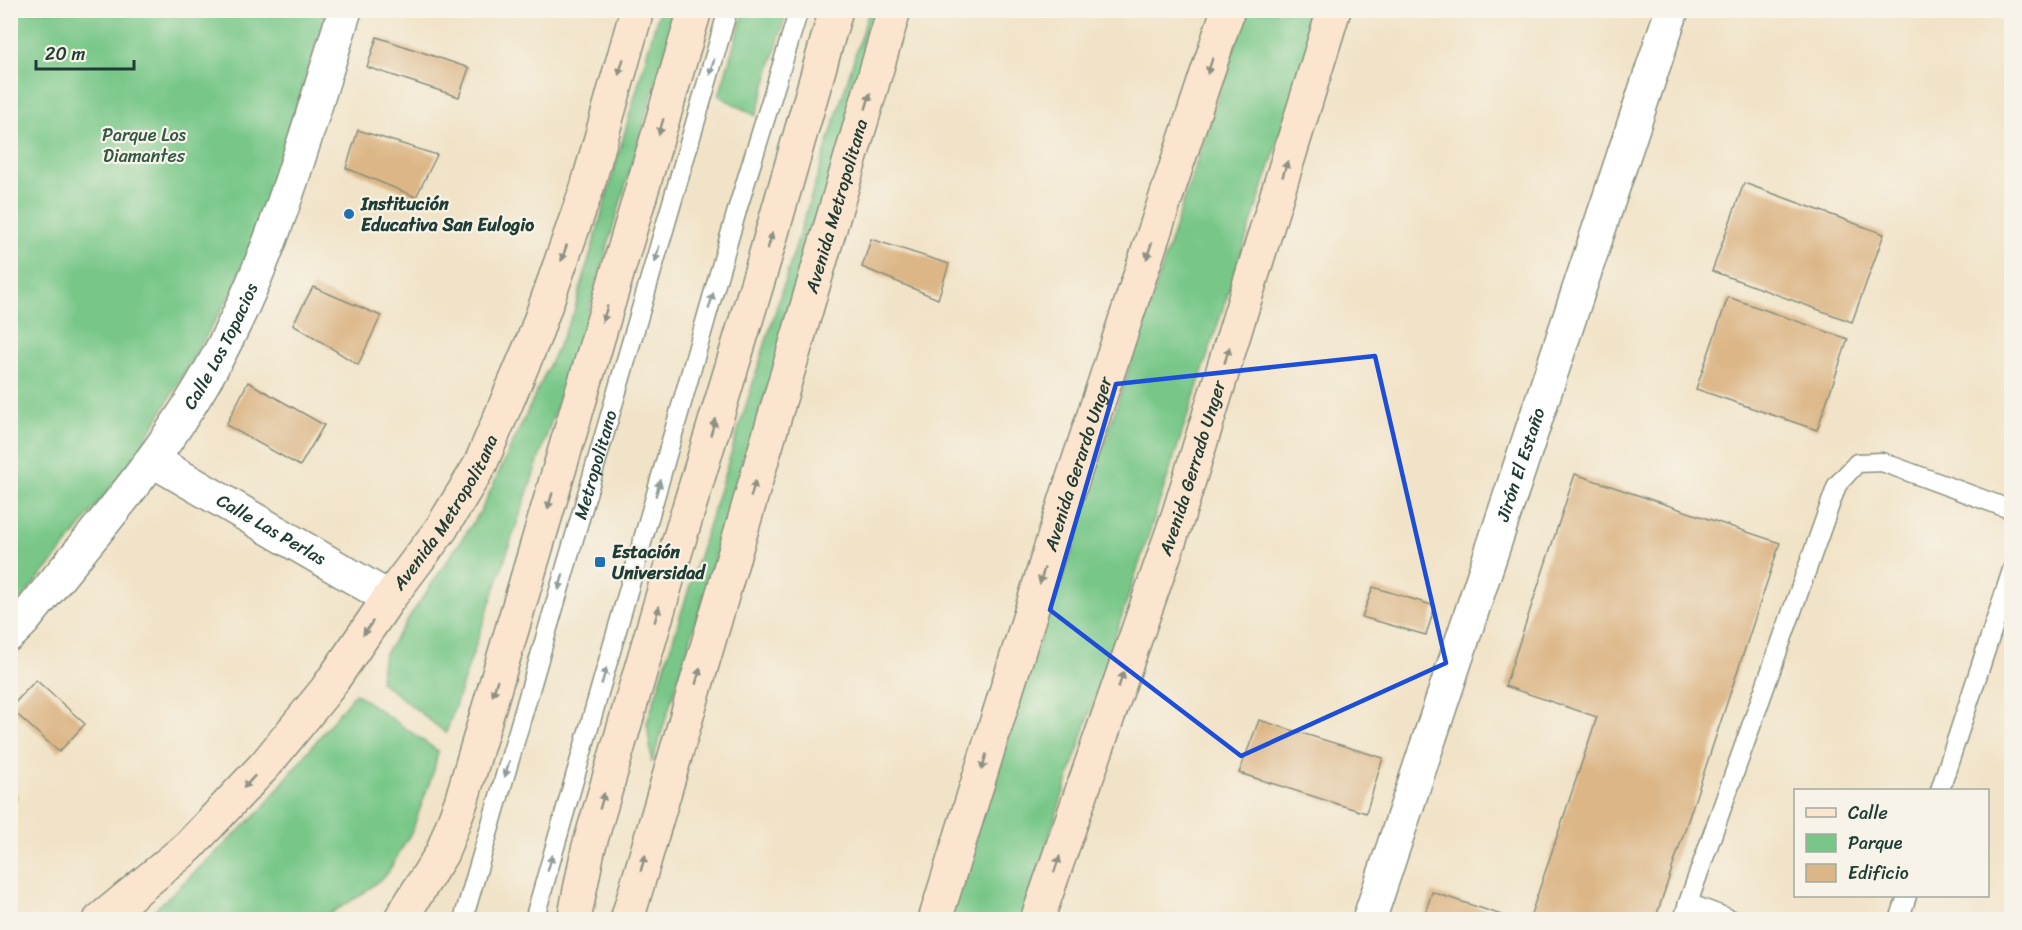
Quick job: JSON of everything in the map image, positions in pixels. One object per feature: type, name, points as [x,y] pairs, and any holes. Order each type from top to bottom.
[{"type":"main road","name":"Avenida Metropolitana","points":[[100,920],[188,847],[266,764],[326,690],[389,598],[441,529],[480,465],[534,338],[587,188],[637,10]]},
{"type":"main road","points":[[400,920],[442,853],[461,802],[695,10]]},
{"type":"main road","points":[[574,920],[588,850],[832,26],[849,10]]},
{"type":"main road","name":"Avenida Metropolitana","points":[[627,920],[894,10]]},
{"type":"main road","name":"Avenida Gerardo Unger","points":[[935,920],[1066,499],[1228,10]]},
{"type":"main road","name":"Avenida Gerrado Unger","points":[[1037,920],[1178,516],[1334,10]]},
{"type":"street","name":"Calle Los Topacios","points":[[10,634],[24,620],[152,460],[207,377],[248,298],[287,194],[345,10]]},
{"type":"street","name":"Jirón El Estaño","points":[[1370,920],[1672,10]]},
{"type":"street","name":"Calle Las Perlas","points":[[152,460],[389,598]]},
{"type":"lane","name":"Metropolitano","points":[[463,920],[728,10]]},
{"type":"lane","points":[[534,920],[738,207],[799,10]]},
{"type":"lane","points":[[1733,920],[1686,911],[1837,485],[1857,463],[1882,462],[2012,510]]},
{"type":"lane","points":[[1941,789],[2012,570]]},
{"type":"lane","points":[[1899,920],[1907,897]]},
{"type":"highlighted area","points":[[1375,356],[1446,663],[1241,756],[1050,610],[1116,384]]},
{"type":"green space","name":"Parque Los Diamantes","points":[[10,11],[326,11],[266,205],[232,292],[138,452],[56,558],[10,612]]},
{"type":"green space","points":[[659,11],[677,11],[586,319],[446,733],[380,681],[384,655],[481,511],[574,312]]},
{"type":"green space","points":[[744,11],[787,11],[756,116],[719,96]]},
{"type":"green space","points":[[869,11],[885,11],[652,763],[647,723]]},
{"type":"green space","points":[[1246,11],[1321,11],[1022,919],[948,920]]},
{"type":"green space","points":[[355,693],[438,751],[434,770],[412,831],[387,874],[361,895],[321,919],[145,919],[260,811]]},
{"type":"building","points":[[377,37],[469,68],[459,97],[367,67]]},
{"type":"building","points":[[358,130],[437,155],[416,197],[346,168]]},
{"type":"building","points":[[1744,183],[1884,234],[1852,322],[1712,271]]},
{"type":"building","points":[[871,239],[949,264],[938,299],[862,267]]},
{"type":"building","points":[[313,287],[381,316],[358,365],[293,324]]},
{"type":"building","points":[[1728,297],[1848,339],[1817,430],[1696,389]]},
{"type":"building","points":[[248,382],[324,425],[300,466],[226,425]]},
{"type":"building","points":[[1575,474],[1780,543],[1655,920],[1529,920],[1597,717],[1505,686]]},
{"type":"building","points":[[1373,587],[1435,606],[1426,635],[1362,617]]},
{"type":"building","points":[[36,680],[85,724],[59,752],[10,708]]},
{"type":"building","points":[[1259,720],[1383,758],[1366,813],[1239,773]]},
{"type":"building","points":[[10,788],[19,797],[10,804]]},
{"type":"building","points":[[1432,892],[1514,919],[1514,920],[1423,920]]},
{"type":"place","name":"Institución Educativa San Eulogio","points":[[349,214]]},
{"type":"place","name":"Estación Universidad","points":[[600,562]]}]
